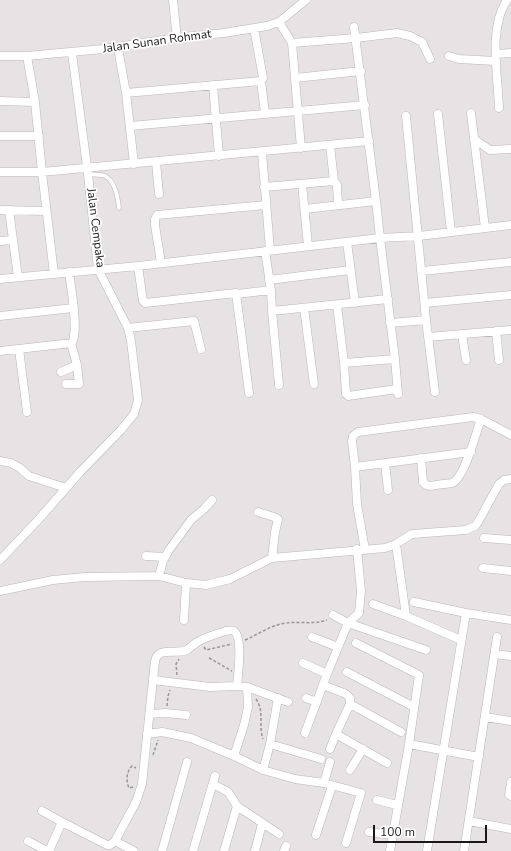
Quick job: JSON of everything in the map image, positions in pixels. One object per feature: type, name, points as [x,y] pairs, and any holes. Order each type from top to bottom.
[{"type":"street","points":[[174,0],[177,39]]},
{"type":"street","name":"Jalan Sunan Rohmat","points":[[0,56],[28,56],[118,48],[267,26],[279,22],[306,0]]},
{"type":"street","points":[[498,108],[496,28],[501,9],[507,0]]},
{"type":"street","points":[[279,22],[292,43],[301,148]]},
{"type":"street","points":[[337,305],[346,394],[348,396],[397,392],[388,299],[361,71],[354,27]]},
{"type":"street","points":[[254,28],[263,78],[261,81],[265,113]]},
{"type":"street","points":[[292,43],[397,33],[404,34],[422,42],[430,59]]},
{"type":"street","points":[[118,48],[126,93],[134,164]]},
{"type":"street","name":"Jalan Cempaka","points":[[0,560],[134,414],[136,410],[137,395],[131,341],[128,328],[98,269],[88,171],[72,53]]},
{"type":"street","points":[[449,56],[459,59],[496,58],[511,53]]},
{"type":"street","points":[[28,56],[35,102],[54,274]]},
{"type":"street","points":[[295,78],[361,71]]},
{"type":"street","points":[[126,93],[261,81]]},
{"type":"street","points":[[213,85],[214,118],[218,156]]},
{"type":"street","points":[[0,101],[35,102]]},
{"type":"street","points":[[130,126],[365,105]]},
{"type":"street","points":[[471,113],[485,228]]},
{"type":"street","points":[[438,114],[451,232]]},
{"type":"street","points":[[406,116],[419,236],[426,320],[435,392]]},
{"type":"street","points":[[0,136],[39,136]]},
{"type":"street","points":[[474,139],[490,150],[511,149]]},
{"type":"street","points":[[0,172],[88,171],[134,164],[369,141]]},
{"type":"street","points":[[330,145],[334,181],[337,185],[338,205]]},
{"type":"street","points":[[262,152],[269,280],[279,385]]},
{"type":"street","points":[[156,162],[159,194]]},
{"type":"street","points":[[264,187],[334,181]]},
{"type":"street","points":[[302,184],[308,246]]},
{"type":"street","points":[[305,209],[376,201]]},
{"type":"street","points":[[161,263],[155,225],[157,215],[266,205]]},
{"type":"street","points":[[0,210],[46,211]]},
{"type":"street","points":[[9,210],[18,277]]},
{"type":"street","points":[[0,279],[138,266],[380,238],[419,236],[511,225]]},
{"type":"street","points":[[0,241],[13,240]]},
{"type":"street","points":[[347,242],[355,303]]},
{"type":"street","points":[[422,271],[511,262]]},
{"type":"street","points":[[138,266],[143,301],[145,303],[271,290]]},
{"type":"street","points":[[269,280],[350,270]]},
{"type":"street","points":[[66,384],[79,384],[77,365],[71,343],[74,340],[74,333],[69,272]]},
{"type":"street","points":[[237,294],[249,394]]},
{"type":"street","points":[[425,303],[511,295]]},
{"type":"street","points":[[272,311],[388,299]]},
{"type":"street","points":[[0,316],[73,308]]},
{"type":"street","points":[[304,308],[314,384]]},
{"type":"street","points":[[390,323],[426,320]]},
{"type":"street","points":[[128,328],[194,321],[201,349]]},
{"type":"street","points":[[428,337],[511,330]]},
{"type":"street","points":[[496,331],[499,360]]},
{"type":"street","points":[[462,334],[466,360]]},
{"type":"street","points":[[0,351],[71,343]]},
{"type":"street","points":[[19,349],[27,412]]},
{"type":"street","points":[[344,363],[395,359]]},
{"type":"street","points":[[61,372],[77,365]]},
{"type":"street","points":[[305,733],[348,623],[359,613],[361,591],[361,550],[352,441],[353,436],[358,432],[473,417],[481,419],[511,435]]},
{"type":"street","points":[[421,458],[423,482],[428,486],[452,483],[464,466],[481,419]]},
{"type":"street","points":[[355,467],[470,452]]},
{"type":"street","points":[[0,461],[11,463],[20,468],[29,476],[66,488]]},
{"type":"street","points":[[384,463],[388,490]]},
{"type":"street","points":[[0,591],[65,578],[132,576],[159,576],[186,583],[206,585],[230,579],[272,558],[385,548],[396,544],[412,534],[459,531],[475,526],[481,518],[499,484],[504,480],[511,479]]},
{"type":"street","points":[[159,576],[165,557],[187,525],[212,500]]},
{"type":"street","points":[[258,512],[278,519],[272,558]]},
{"type":"street","points":[[484,538],[511,540]]},
{"type":"street","points":[[396,544],[406,616]]},
{"type":"street","points":[[146,556],[165,557]]},
{"type":"street","points":[[483,568],[511,571]]},
{"type":"street","points":[[184,620],[186,583]]},
{"type":"street","points":[[414,602],[466,613],[511,620]]},
{"type":"street","points":[[373,604],[406,616],[461,640]]},
{"type":"street","points":[[427,851],[466,613]]},
{"type":"street","points":[[331,617],[426,650]]},
{"type":"street","points":[[42,811],[107,845],[110,845],[115,841],[136,802],[142,784],[155,657],[161,652],[183,651],[199,641],[230,630],[236,633],[239,641],[237,686]]},
{"type":"street","points":[[312,637],[338,647]]},
{"type":"street","points":[[464,851],[497,637]]},
{"type":"street","points":[[356,643],[419,675],[409,744],[390,851]]},
{"type":"street","points":[[495,654],[511,656]]},
{"type":"street","points":[[303,663],[327,674]]},
{"type":"street","points":[[347,672],[414,707]]},
{"type":"street","points":[[153,680],[210,687],[247,687],[288,702]]},
{"type":"street","points":[[323,684],[346,694],[350,698],[350,704],[330,749]]},
{"type":"street","points":[[234,756],[248,707],[247,687]]},
{"type":"street","points":[[263,770],[270,744],[278,698]]},
{"type":"street","points":[[306,698],[317,702]]},
{"type":"street","points":[[350,704],[401,732]]},
{"type":"street","points":[[150,714],[165,713],[186,715]]},
{"type":"street","points":[[485,717],[511,721]]},
{"type":"street","points":[[147,734],[162,732],[191,738],[263,770],[295,779],[324,783],[361,793],[346,843]]},
{"type":"street","points":[[336,734],[387,763]]},
{"type":"street","points":[[270,744],[321,759]]},
{"type":"street","points":[[409,744],[479,757]]},
{"type":"street","points":[[350,770],[363,749]]},
{"type":"street","points":[[162,851],[187,762]]},
{"type":"street","points":[[324,783],[330,762]]},
{"type":"street","points":[[193,851],[214,780],[228,792],[237,806],[279,834]]},
{"type":"street","points":[[511,782],[509,795],[511,796]]},
{"type":"street","points":[[316,835],[332,786]]},
{"type":"street","points":[[377,800],[397,805]]},
{"type":"street","points":[[224,851],[237,806]]},
{"type":"street","points":[[469,821],[511,829]]},
{"type":"street","points":[[28,840],[48,851],[62,822]]},
{"type":"street","points":[[255,851],[262,824]]},
{"type":"street","points":[[369,832],[393,835]]},
{"type":"street","points":[[115,841],[134,851]]},
{"type":"lane","points":[[88,171],[104,176],[112,183],[119,208]]},
{"type":"path","points":[[199,641],[206,650],[228,646],[239,641],[243,641],[268,628],[286,623],[305,622],[316,624],[331,617]]},
{"type":"path","points":[[129,788],[126,778],[130,767],[132,766],[143,770]]}]
